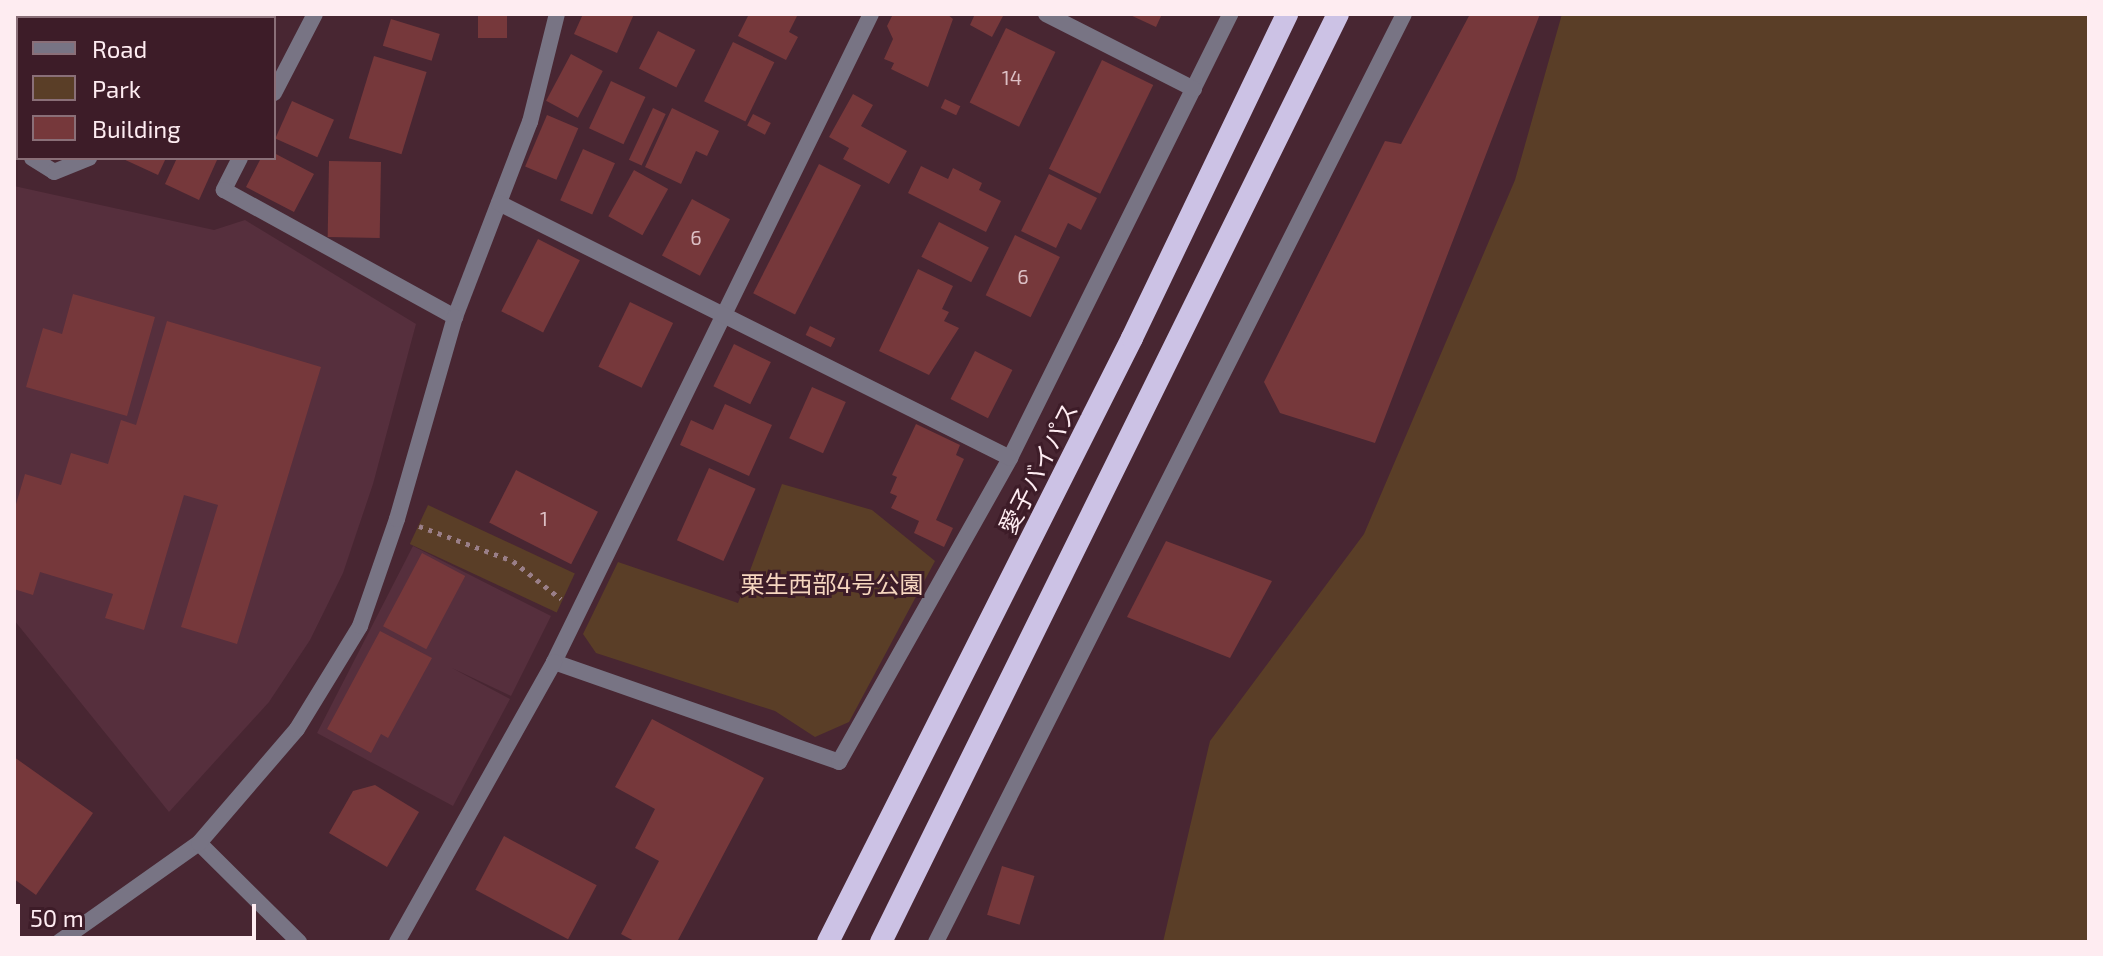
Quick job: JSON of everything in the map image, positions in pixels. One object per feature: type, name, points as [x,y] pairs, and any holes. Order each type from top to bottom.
[{"type":"highway","name":"愛子バイパス","points":[[828,942],[1132,338],[1287,14]]},
{"type":"highway","points":[[881,942],[1338,14]]},
{"type":"street","points":[[276,89],[315,14]]},
{"type":"street","points":[[59,942],[199,843],[297,729],[353,639],[397,519],[455,317],[530,122],[557,14]]},
{"type":"street","points":[[397,942],[554,662],[721,315],[871,14]]},
{"type":"street","points":[[1046,14],[1194,89]]},
{"type":"street","points":[[554,662],[839,762],[1010,458],[1230,14]]},
{"type":"street","points":[[936,942],[1404,14]]},
{"type":"street","points":[[35,160],[54,172],[84,160]]},
{"type":"street","points":[[239,160],[224,190],[455,317]]},
{"type":"street","points":[[499,203],[1010,458]]},
{"type":"street","points":[[199,843],[299,942]]},
{"type":"path","points":[[397,519],[461,538],[513,561],[555,596],[579,609]]},
{"type":"shaded area","points":[[14,186],[214,230],[245,220],[416,324],[373,484],[343,573],[310,640],[269,702],[169,812],[14,620]]},
{"type":"shaded area","points":[[413,546],[551,616],[511,696],[452,668],[510,699],[453,806],[317,733]]},
{"type":"green space","points":[[1562,14],[2089,14],[2089,942],[1163,942],[1210,741],[1364,534],[1515,180]]},
{"type":"green space","name":"栗生西部4号公園","points":[[782,484],[872,510],[935,561],[849,722],[815,737],[775,711],[596,653],[583,634],[618,562],[738,603]]},
{"type":"green space","points":[[428,505],[575,573],[557,612],[410,544]]},
{"type":"building","points":[[130,14],[171,14],[150,16]]},
{"type":"building","points":[[478,14],[507,14],[507,38],[478,38]]},
{"type":"building","points":[[583,14],[634,14],[617,53],[574,34]]},
{"type":"building","points":[[749,14],[798,14],[789,32],[798,37],[786,60],[738,36]]},
{"type":"building","points":[[893,14],[947,14],[953,19],[928,87],[891,69],[894,63],[884,59],[893,39],[887,26]]},
{"type":"building","points":[[975,14],[1003,16],[992,37],[970,25]]},
{"type":"building","points":[[1128,14],[1162,14],[1156,27]]},
{"type":"building","points":[[1470,14],[1540,14],[1375,443],[1280,413],[1264,382],[1385,141],[1401,144]]},
{"type":"building","points":[[391,19],[440,34],[432,61],[383,46]]},
{"type":"building","points":[[1006,28],[1055,52],[1019,127],[970,103]]},
{"type":"building","points":[[658,31],[695,50],[676,87],[639,68]]},
{"type":"building","points":[[733,42],[774,62],[745,121],[704,101]]},
{"type":"building","points":[[571,54],[603,71],[578,118],[546,101]]},
{"type":"building","points":[[374,56],[427,72],[401,154],[349,138]]},
{"type":"building","points":[[1102,60],[1153,85],[1100,194],[1049,169]]},
{"type":"building","points":[[611,81],[645,97],[623,144],[589,128]]},
{"type":"building","points":[[853,94],[873,105],[861,126],[907,151],[889,184],[843,159],[849,148],[829,137]]},
{"type":"building","points":[[945,99],[960,106],[956,115],[941,108]]},
{"type":"building","points":[[292,101],[334,120],[317,157],[276,139]]},
{"type":"building","points":[[653,108],[666,114],[642,166],[629,160]]},
{"type":"building","points":[[672,108],[719,131],[707,156],[696,151],[681,184],[645,167]]},
{"type":"building","points":[[753,114],[771,123],[765,135],[747,126]]},
{"type":"building","points":[[547,115],[578,128],[556,180],[525,167]]},
{"type":"building","points":[[583,149],[615,163],[592,214],[560,200]]},
{"type":"building","points":[[276,154],[314,174],[294,212],[246,187],[260,160],[276,160]]},
{"type":"building","points":[[125,160],[165,160],[158,175]]},
{"type":"building","points":[[176,160],[217,160],[199,200],[165,184]]},
{"type":"building","points":[[329,161],[381,162],[380,238],[328,237]]},
{"type":"building","points":[[819,164],[861,185],[795,315],[753,293]]},
{"type":"building","points":[[921,166],[948,179],[953,168],[982,183],[979,190],[1001,201],[986,232],[908,193]]},
{"type":"building","points":[[634,170],[668,189],[642,235],[608,216]]},
{"type":"building","points":[[1049,174],[1097,198],[1081,230],[1068,223],[1056,248],[1021,231]]},
{"type":"building","points":[[692,199],[730,219],[700,276],[662,256]]},
{"type":"building","points":[[939,222],[989,247],[971,282],[921,257]]},
{"type":"building","points":[[1015,235],[1060,257],[1031,317],[986,295]]},
{"type":"building","points":[[538,239],[580,260],[543,333],[501,311]]},
{"type":"building","points":[[918,269],[953,286],[942,309],[949,312],[944,321],[959,328],[929,375],[879,351]]},
{"type":"building","points":[[73,294],[155,317],[127,416],[26,387],[43,328],[62,334]]},
{"type":"building","points":[[630,302],[673,323],[642,388],[598,367]]},
{"type":"building","points":[[167,321],[321,367],[237,644],[181,627],[218,505],[184,495],[144,630],[105,618],[113,594],[40,572],[33,595],[14,589],[14,511],[25,474],[61,485],[71,453],[108,464],[121,420],[136,425]]},
{"type":"building","points":[[810,326],[835,338],[831,347],[806,335]]},
{"type":"building","points":[[734,344],[771,362],[750,404],[713,386]]},
{"type":"building","points":[[975,351],[1012,370],[988,418],[950,399]]},
{"type":"building","points":[[812,387],[846,402],[823,453],[789,438]]},
{"type":"building","points":[[725,404],[772,425],[749,476],[680,445],[691,420],[713,430]]},
{"type":"building","points":[[916,424],[960,445],[956,455],[964,459],[936,520],[953,528],[944,547],[914,533],[919,521],[891,508],[897,496],[890,493],[897,477],[892,475]]},
{"type":"building","points":[[709,468],[756,489],[723,561],[677,540]]},
{"type":"building","points":[[516,470],[598,512],[571,564],[489,523]]},
{"type":"building","points":[[1166,541],[1272,581],[1230,658],[1127,617]]},
{"type":"building","points":[[422,553],[465,576],[426,649],[383,626]]},
{"type":"building","points":[[380,631],[432,658],[388,738],[381,734],[371,753],[327,729]]},
{"type":"building","points":[[652,719],[764,778],[677,942],[636,942],[621,934],[659,861],[635,848],[655,809],[615,787]]},
{"type":"building","points":[[14,757],[93,813],[36,895],[14,879]]},
{"type":"building","points":[[375,785],[419,812],[387,867],[329,833],[353,791]]},
{"type":"building","points":[[504,836],[597,885],[568,939],[475,890]]},
{"type":"building","points":[[1002,866],[1035,876],[1020,925],[987,915]]}]
